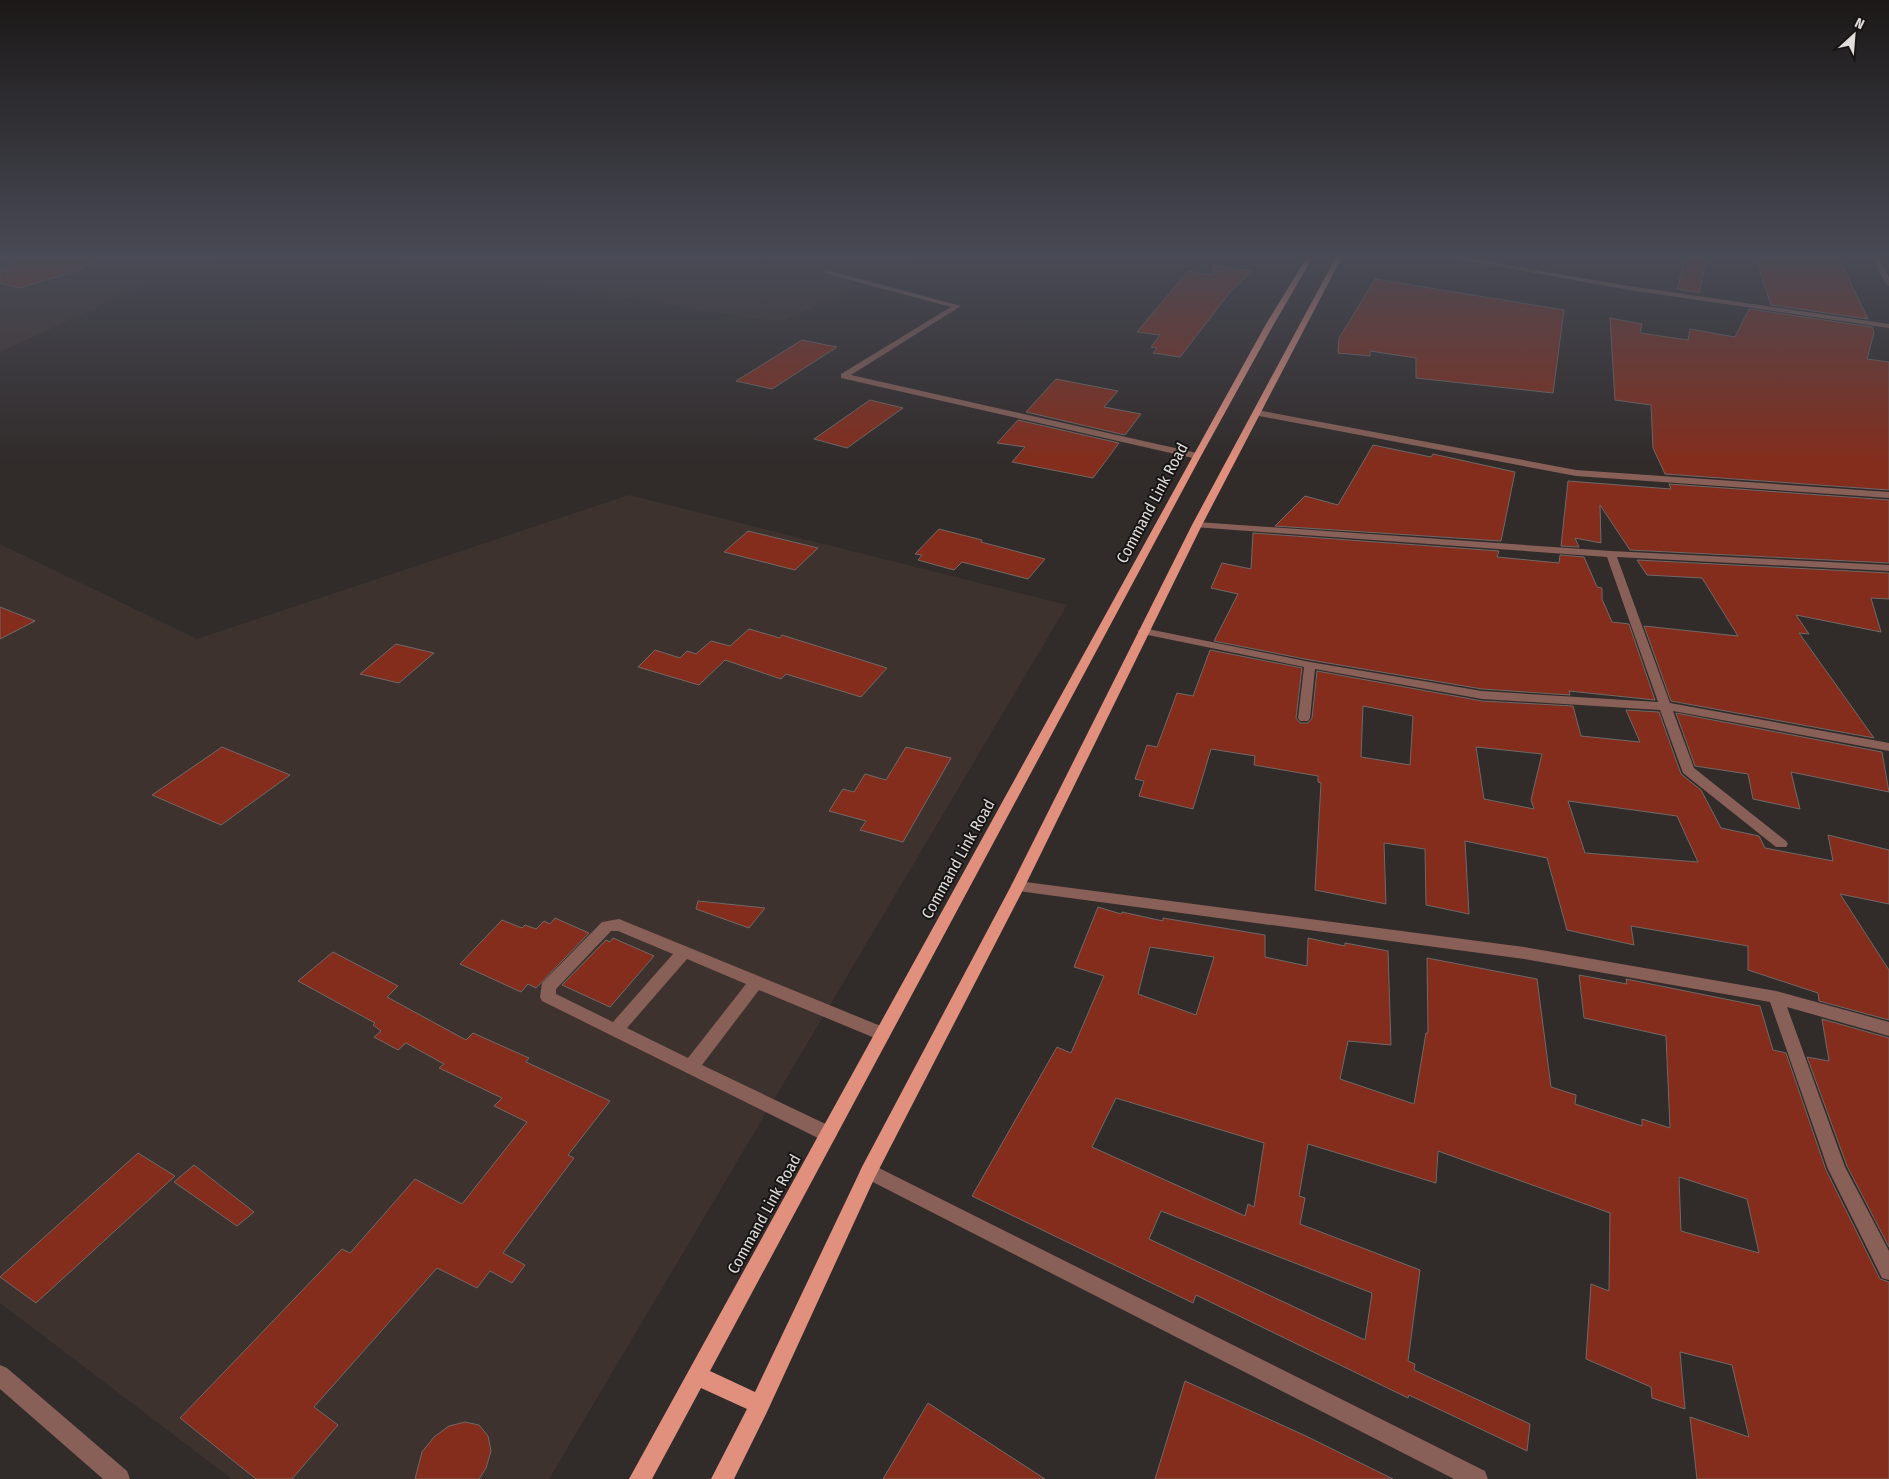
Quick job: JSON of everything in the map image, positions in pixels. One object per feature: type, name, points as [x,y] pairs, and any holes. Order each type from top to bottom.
[{"type":"main road","name":"Command Link Road","points":[[640,1479],[1269,326]]},
{"type":"main road","points":[[722,1479],[760,1405],[869,1171],[1018,886],[1197,525],[1303,326]]},
{"type":"main road","points":[[697,1376],[760,1405]]},
{"type":"street","points":[[925,326],[844,376],[1197,456]]},
{"type":"street","points":[[1257,413],[1576,473],[1889,495]]},
{"type":"street","points":[[1197,525],[1611,554],[1889,568]]},
{"type":"street","points":[[1611,554],[1688,770],[1781,844]]},
{"type":"street","points":[[1143,631],[1310,665],[1482,695],[1664,706],[1889,747]]},
{"type":"street","points":[[1304,718],[1310,665]]},
{"type":"street","points":[[1018,886],[1524,953],[1776,997],[1889,1029]]},
{"type":"street","points":[[828,1134],[548,998],[548,987],[607,926],[619,925],[882,1034]]},
{"type":"street","points":[[615,1031],[684,952]]},
{"type":"street","points":[[691,1068],[756,982]]},
{"type":"street","points":[[1776,997],[1837,1169],[1889,1271]]},
{"type":"street","points":[[869,1171],[1477,1479]]},
{"type":"street","points":[[2,1379],[119,1479]]},
{"type":"shaded area","points":[[0,326],[57,326],[0,352]]},
{"type":"shaded area","points":[[629,495],[1067,605],[549,1479],[232,1479],[0,1303],[0,544],[197,639]]},
{"type":"building","points":[[1142,326],[1204,326],[1180,357],[1153,353],[1157,348],[1151,347],[1160,335],[1137,332]]},
{"type":"building","points":[[1346,326],[1562,326],[1553,393],[1416,378],[1416,358],[1370,351],[1370,356],[1338,353],[1339,338]]},
{"type":"building","points":[[1610,326],[1642,326],[1640,333],[1688,340],[1690,329],[1735,337],[1740,326],[1872,327],[1874,333],[1867,359],[1889,362],[1889,490],[1665,474],[1653,448],[1651,405],[1615,400]]},
{"type":"building","points":[[802,340],[837,347],[772,389],[736,381]]},
{"type":"building","points":[[1056,379],[1118,391],[1104,407],[1141,414],[1125,435],[1026,412]]},
{"type":"building","points":[[870,400],[903,408],[847,448],[814,439]]},
{"type":"building","points":[[1018,420],[1119,443],[1093,478],[1012,462],[1025,447],[997,443]]},
{"type":"building","points":[[1373,445],[1431,457],[1433,454],[1515,472],[1501,541],[1275,526],[1305,496],[1338,505]]},
{"type":"building","points":[[1568,481],[1671,489],[1669,484],[1889,500],[1889,563],[1630,550],[1600,505],[1601,543],[1575,538],[1579,547],[1561,546]]},
{"type":"building","points":[[939,529],[1045,559],[1028,579],[962,562],[954,570],[918,560],[922,555],[915,554]]},
{"type":"building","points":[[748,531],[818,548],[795,570],[724,552]]},
{"type":"building","points":[[1253,533],[1499,551],[1497,557],[1559,563],[1560,555],[1584,557],[1597,587],[1602,588],[1602,599],[1612,622],[1629,624],[1655,700],[1569,691],[1570,695],[1482,689],[1310,660],[1214,641],[1238,594],[1211,588],[1222,563],[1251,569]]},
{"type":"building","points":[[1637,560],[1889,573],[1889,599],[1871,598],[1881,632],[1796,615],[1809,634],[1799,633],[1874,738],[1671,701],[1644,626],[1738,636],[1702,578],[1647,575]]},
{"type":"building","points":[[0,607],[35,621],[0,639]]},
{"type":"building","points":[[749,629],[780,638],[782,635],[887,668],[861,697],[786,674],[781,679],[725,660],[699,685],[638,667],[655,650],[680,658],[687,651],[696,654],[711,641],[730,646]]},
{"type":"building","points":[[396,644],[434,653],[399,683],[360,674]]},
{"type":"building","points":[[1210,650],[1302,668],[1296,718],[1300,723],[1308,723],[1312,718],[1317,671],[1482,701],[1573,706],[1581,736],[1640,742],[1626,710],[1659,712],[1681,774],[1701,790],[1721,828],[1759,836],[1765,848],[1833,861],[1828,835],[1889,850],[1889,904],[1840,894],[1889,970],[1889,1020],[1819,1001],[1818,993],[1748,970],[1748,946],[1631,926],[1634,945],[1567,930],[1547,858],[1465,841],[1469,914],[1426,905],[1425,849],[1384,843],[1386,904],[1315,890],[1321,783],[1318,782],[1318,776],[1254,765],[1255,756],[1211,749],[1193,809],[1139,796],[1144,781],[1135,779],[1147,745],[1157,747],[1177,693],[1193,696]],"holes":[[[1363,706],[1413,716],[1410,765],[1361,757]],[[1476,747],[1542,754],[1531,800],[1534,809],[1484,799]],[[1568,801],[1677,816],[1698,862],[1585,853]]]},
{"type":"building","points":[[1676,713],[1882,752],[1889,792],[1791,772],[1800,809],[1753,799],[1748,774],[1695,766]]},
{"type":"building","points":[[222,747],[290,775],[221,825],[152,795]]},
{"type":"building","points":[[906,747],[951,758],[903,842],[860,830],[866,821],[829,811],[843,789],[854,792],[865,774],[886,780]]},
{"type":"building","points":[[698,901],[765,908],[749,928],[696,909]]},
{"type":"building","points":[[1098,907],[1121,914],[1122,912],[1163,921],[1163,918],[1265,935],[1265,957],[1307,966],[1308,938],[1345,946],[1345,943],[1388,951],[1391,1045],[1348,1041],[1340,1079],[1414,1104],[1426,1033],[1428,1033],[1427,958],[1537,979],[1551,1087],[1576,1095],[1575,1104],[1642,1126],[1642,1119],[1670,1128],[1666,1036],[1584,1018],[1579,975],[1627,984],[1626,979],[1760,1006],[1773,1050],[1786,1053],[1826,1170],[1880,1279],[1889,1282],[1889,1479],[1697,1479],[1690,1417],[1749,1437],[1732,1365],[1680,1352],[1685,1409],[1652,1398],[1651,1387],[1586,1359],[1591,1284],[1609,1291],[1610,1213],[1438,1151],[1436,1183],[1308,1144],[1299,1196],[1305,1198],[1300,1224],[1420,1270],[1408,1361],[1415,1364],[1414,1370],[1530,1424],[1527,1451],[1409,1395],[1408,1398],[1196,1295],[1193,1303],[972,1196],[1057,1047],[1071,1053],[1104,976],[1074,967]],"holes":[[[1150,947],[1214,957],[1196,1015],[1138,994]],[[1116,1098],[1264,1143],[1254,1207],[1248,1204],[1245,1216],[1092,1147]],[[1679,1177],[1747,1199],[1759,1253],[1681,1231]],[[1161,1211],[1372,1293],[1365,1340],[1149,1239]]]},
{"type":"building","points":[[555,918],[589,933],[536,988],[528,984],[521,992],[460,964],[502,920],[522,928],[525,925],[536,929],[544,921],[550,924]]},
{"type":"building","points":[[613,938],[654,956],[610,1007],[562,985],[606,940],[610,942]]},
{"type":"building","points":[[333,952],[398,986],[387,997],[466,1040],[473,1033],[529,1058],[526,1062],[610,1101],[568,1155],[574,1158],[503,1253],[525,1265],[512,1283],[490,1271],[477,1288],[437,1268],[314,1407],[338,1425],[292,1479],[256,1479],[180,1418],[342,1249],[350,1253],[415,1179],[462,1204],[527,1122],[494,1106],[502,1098],[439,1068],[444,1064],[406,1043],[398,1050],[374,1037],[381,1031],[373,1025],[375,1023],[298,981]]},
{"type":"building","points":[[1822,1019],[1889,1038],[1889,1247],[1847,1166],[1807,1057],[1829,1061]]},
{"type":"building","points":[[138,1153],[175,1176],[36,1303],[0,1277]]},
{"type":"building","points":[[194,1165],[254,1212],[237,1226],[174,1182]]},
{"type":"building","points":[[1185,1381],[1306,1436],[1393,1479],[1155,1479]]},
{"type":"building","points":[[928,1403],[1045,1479],[883,1479]]},
{"type":"building","points":[[465,1422],[479,1425],[488,1436],[491,1451],[486,1468],[479,1479],[415,1479],[422,1452],[434,1437],[449,1426]]}]
